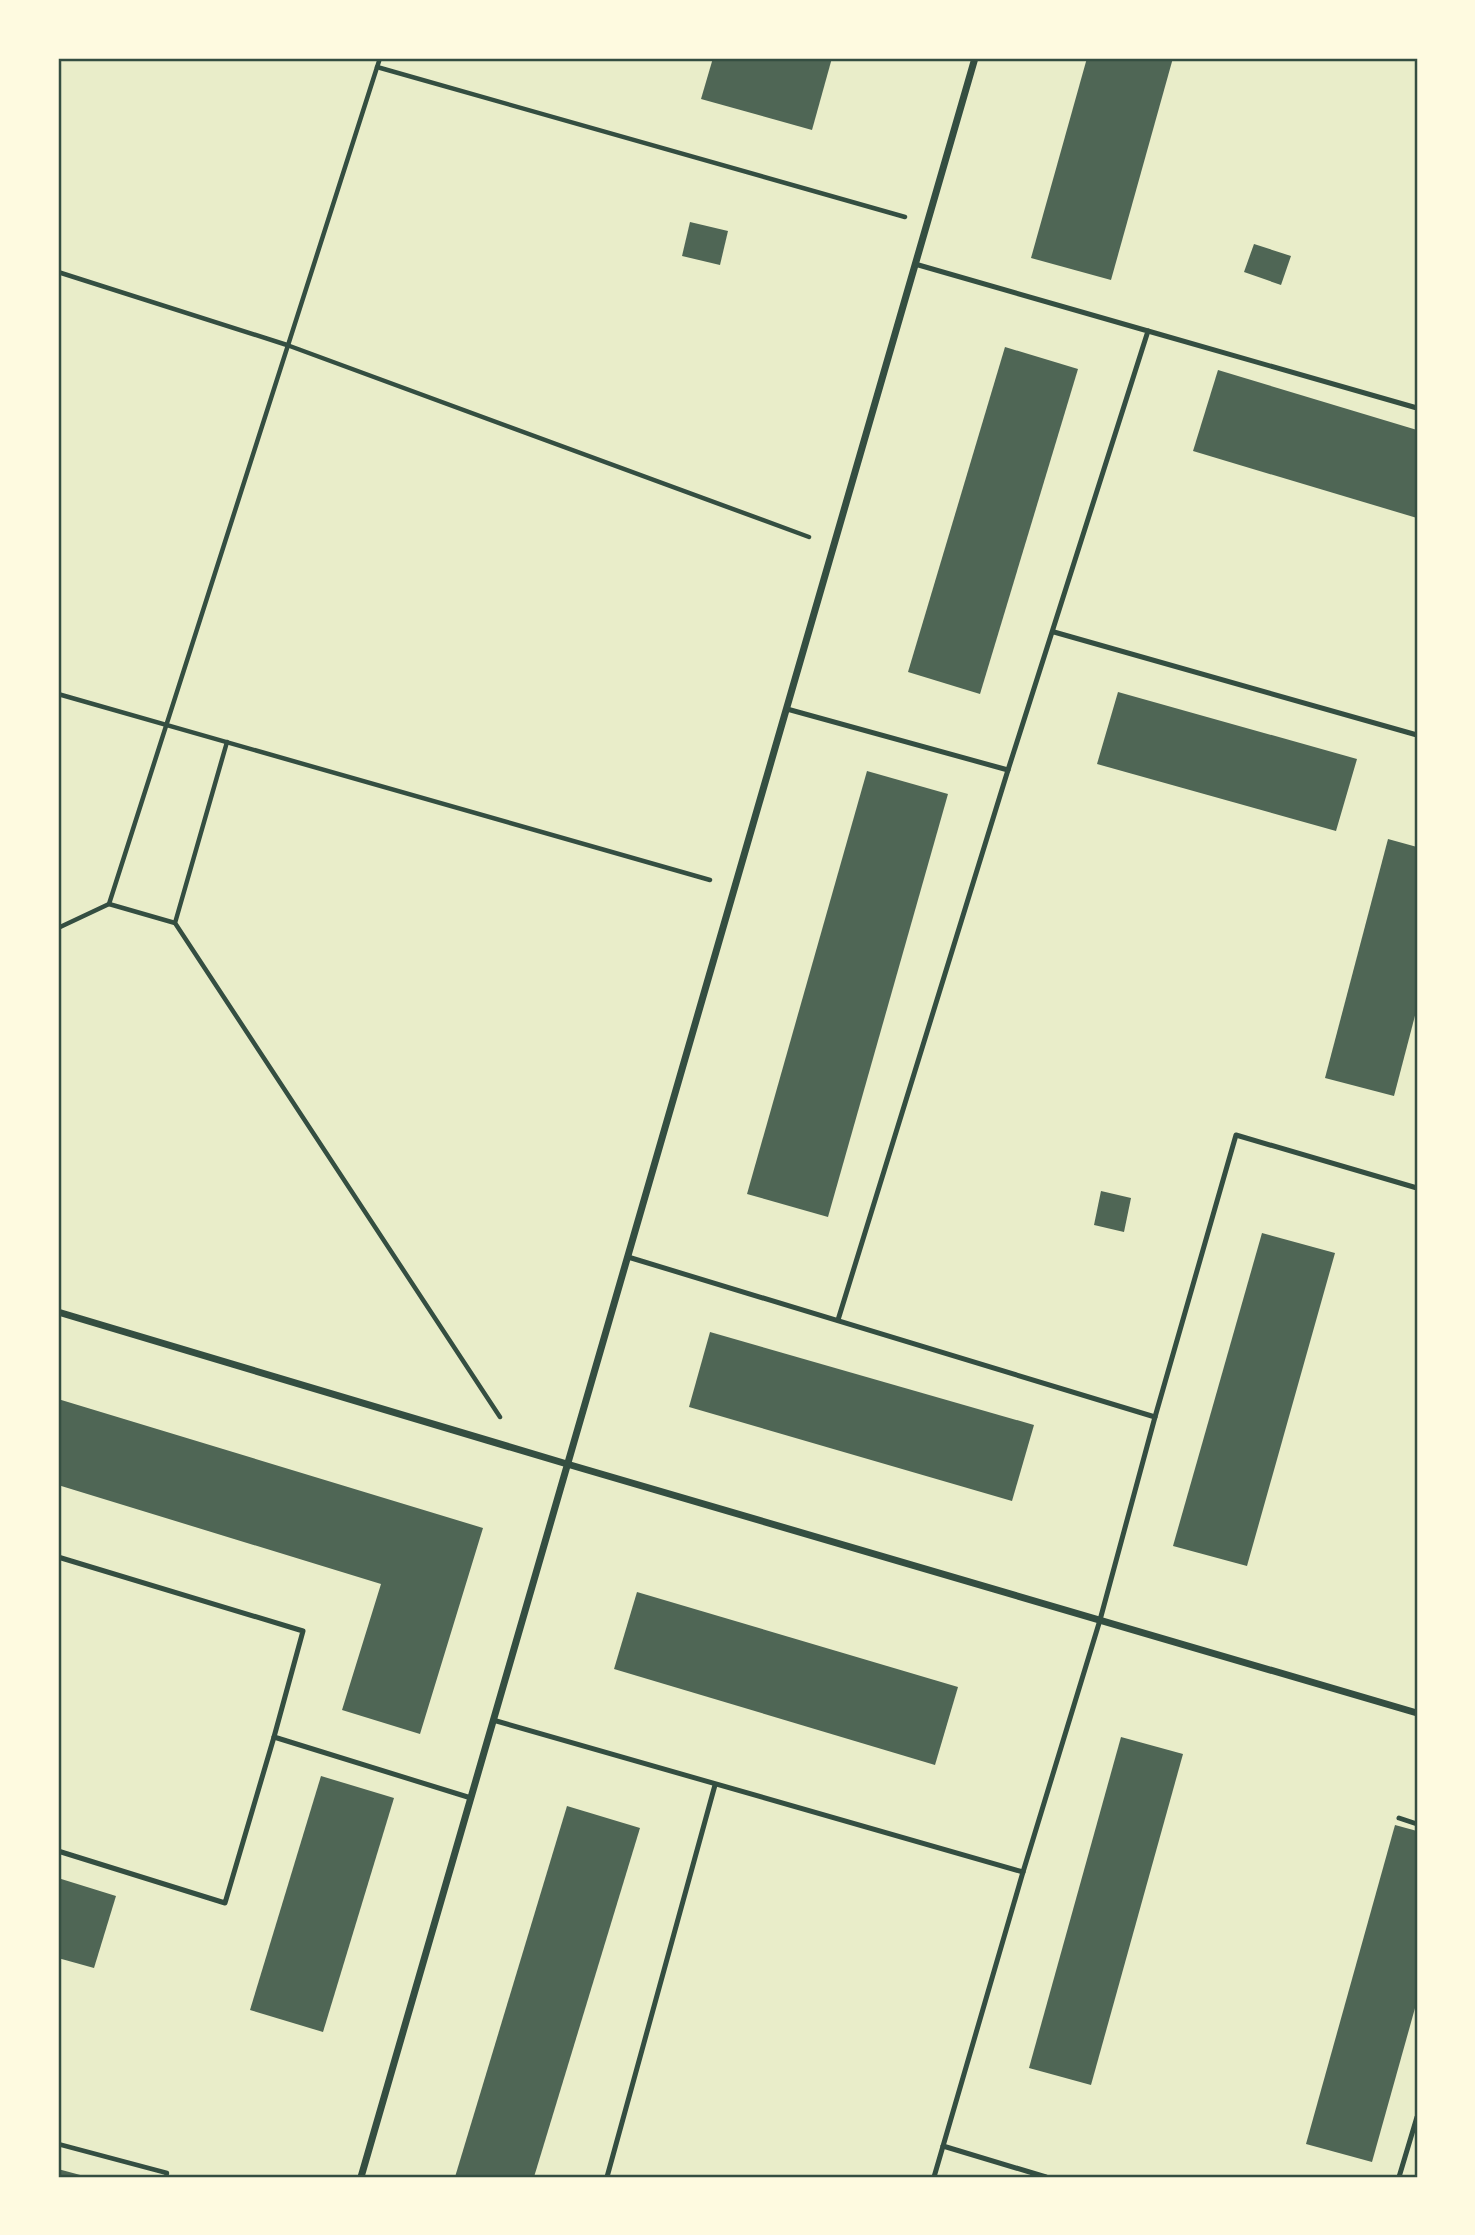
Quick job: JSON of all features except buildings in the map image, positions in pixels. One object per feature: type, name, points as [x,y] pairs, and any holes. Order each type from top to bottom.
[{"type":"street","points":[[361,2177],[975,58]]},
{"type":"street","points":[[58,1312],[1417,1713]]},
{"type":"lane","points":[[915,264],[1417,408]]},
{"type":"lane","points":[[838,1320],[1008,770],[1148,331]]},
{"type":"lane","points":[[1054,632],[1417,735]]},
{"type":"lane","points":[[787,709],[1008,770]]},
{"type":"lane","points":[[934,2177],[1100,1620],[1155,1417],[1237,1135],[1417,1188]]},
{"type":"lane","points":[[628,1257],[1155,1417]]},
{"type":"lane","points":[[58,1557],[303,1631],[225,1903],[58,1851]]},
{"type":"lane","points":[[493,1720],[1023,1872]]},
{"type":"lane","points":[[274,1737],[471,1798]]},
{"type":"lane","points":[[607,2177],[715,1785]]},
{"type":"lane","points":[[1399,1818],[1417,1824]]},
{"type":"lane","points":[[1399,2177],[1417,2117]]},
{"type":"lane","points":[[943,2146],[1046,2177]]},
{"type":"path","points":[[109,904],[380,58]]},
{"type":"path","points":[[377,67],[927,224]]},
{"type":"path","points":[[58,272],[287,345],[834,546]]},
{"type":"path","points":[[58,694],[735,887]]},
{"type":"path","points":[[175,923],[227,742]]},
{"type":"path","points":[[58,928],[109,904],[175,923],[521,1450]]},
{"type":"path","points":[[58,2144],[167,2173],[166,2177]]}]
